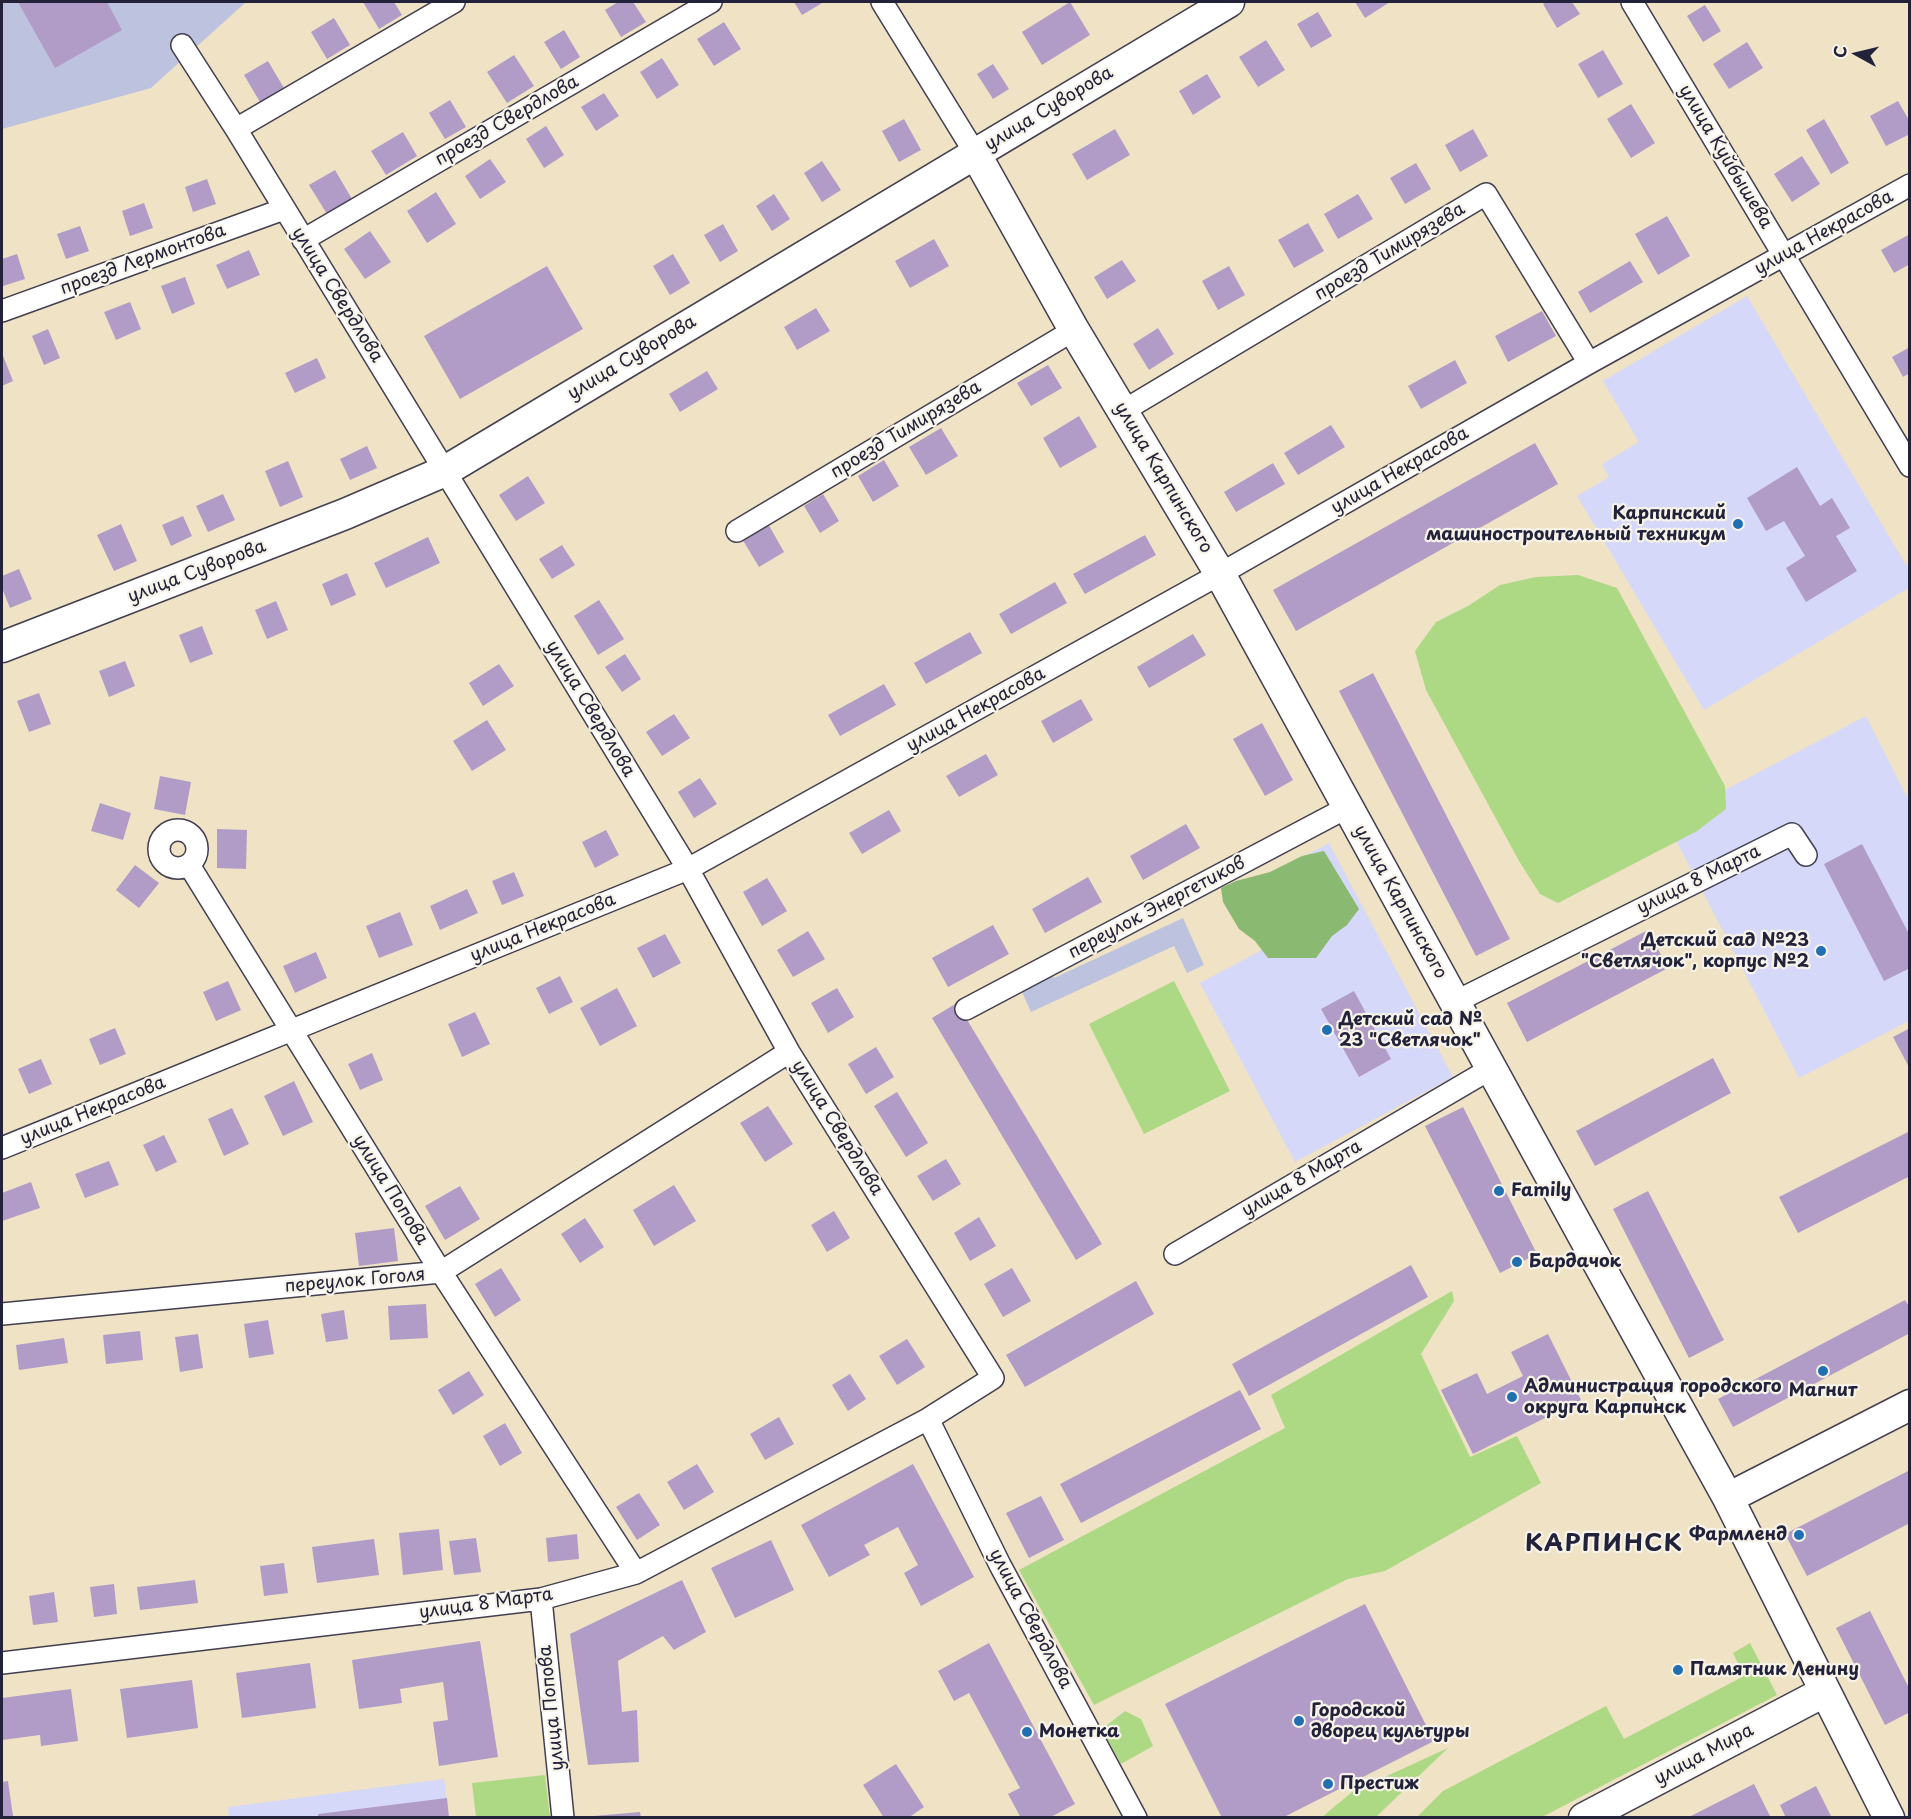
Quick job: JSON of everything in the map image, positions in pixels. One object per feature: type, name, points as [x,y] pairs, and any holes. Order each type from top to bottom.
[{"type":"street","points":[[236,129],[454,2]]},
{"type":"street","name":"проезд Свердлова","points":[[303,240],[711,2]]},
{"type":"street","name":"улица Карпинского","points":[[882,2],[975,153],[1074,330],[1220,574],[1728,1498],[1889,1818]]},
{"type":"street","name":"улица Суворова","points":[[2,647],[345,514],[445,471],[1229,2]]},
{"type":"street","name":"улица Куйбышева","points":[[1632,2],[1910,466]]},
{"type":"street","name":"улица Свердлова","points":[[182,45],[236,129],[688,869],[789,1052],[993,1378]]},
{"type":"street","name":"улица Некрасова","points":[[2,1148],[688,869],[1220,574],[1589,363],[1910,185]]},
{"type":"street","name":"проезд Тимирязева","points":[[1123,411],[1486,194],[1589,363]]},
{"type":"street","name":"проезд Лермонтова","points":[[2,311],[284,209]]},
{"type":"street","name":"проезд Тимирязева","points":[[737,531],[1074,330]]},
{"type":"street","name":"переулок Энергетиков","points":[[966,1009],[1348,807]]},
{"type":"street","name":"улица 8 Марта","points":[[1455,1002],[1792,834],[1806,855]]},
{"type":"street","name":"улица Попова","points":[[189,865],[441,1272],[636,1573]]},
{"type":"street","name":"переулок Гоголя","points":[[2,1314],[441,1272],[789,1052]]},
{"type":"street","name":"улица 8 Марта","points":[[1175,1254],[1492,1068]]},
{"type":"street","name":"улица 8 Марта","points":[[2,1663],[541,1599],[636,1573],[928,1419],[993,1378]]},
{"type":"street","points":[[1728,1498],[1910,1405]]},
{"type":"street","name":"улица Свердлова","points":[[928,1419],[1000,1565],[1136,1818]]},
{"type":"street","name":"улица Попова","points":[[541,1599],[563,1818]]},
{"type":"street","name":"улица Мира","points":[[1584,1818],[1824,1692]]},
{"type":"shaded area","points":[[2,2],[246,2],[151,88],[2,129]]},
{"type":"shaded area","name":"Карпинский машиностроительный техникум","points":[[1747,296],[1909,570],[1909,588],[1704,710],[1577,496],[1609,477],[1602,464],[1639,442],[1603,381]]},
{"type":"shaded area","name":"Детский сад №23 \"Светлячок\", корпус №2","points":[[1866,716],[1909,801],[1909,1021],[1799,1078],[1666,821]]},
{"type":"shaded area","name":"Детский сад № 23 \"Светлячок\"","points":[[1329,843],[1453,1077],[1295,1162],[1200,983],[1262,950],[1233,894]]},
{"type":"shaded area","points":[[1183,918],[1204,965],[1187,973],[1174,946],[1031,1012],[1019,985],[1050,970],[1054,978]]},
{"type":"shaded area","points":[[444,1779],[449,1817],[229,1818],[228,1807]]},
{"type":"green space","points":[[1578,575],[1617,588],[1725,786],[1726,809],[1697,831],[1558,903],[1540,894],[1519,861],[1426,690],[1415,651],[1436,622],[1468,606],[1500,585],[1536,577]]},
{"type":"green space","points":[[1324,851],[1359,909],[1347,925],[1332,936],[1316,958],[1268,958],[1255,941],[1239,929],[1223,902],[1221,888],[1236,881],[1270,872],[1302,856]]},
{"type":"green space","points":[[1174,981],[1230,1091],[1144,1134],[1089,1024]]},
{"type":"green space","points":[[1452,1291],[1454,1301],[1421,1354],[1470,1457],[1517,1436],[1541,1483],[1385,1571],[1348,1579],[1094,1705],[1019,1570],[1285,1428],[1271,1395]]},
{"type":"green space","points":[[1750,1643],[1777,1695],[1542,1817],[1417,1817],[1443,1791],[1606,1706],[1624,1739],[1744,1676],[1733,1653]]},
{"type":"green space","points":[[1125,1711],[1141,1719],[1153,1746],[1121,1764],[1102,1729]]},
{"type":"green space","points":[[1448,1748],[1376,1817],[1322,1817],[1352,1792]]},
{"type":"green space","points":[[545,1775],[550,1817],[476,1817],[472,1783]]},
{"type":"building","points":[[18,2],[107,2],[122,30],[55,68]]},
{"type":"building","points":[[363,2],[394,2],[402,15],[379,29]]},
{"type":"building","points":[[618,2],[633,2],[646,22],[621,37],[605,10]]},
{"type":"building","points":[[794,2],[824,2],[802,15]]},
{"type":"building","points":[[1070,2],[1090,35],[1042,65],[1022,32]]},
{"type":"building","points":[[1355,2],[1390,2],[1365,18]]},
{"type":"building","points":[[1572,2],[1580,14],[1557,28],[1543,4]]},
{"type":"building","points":[[1705,5],[1721,31],[1703,42],[1687,16]]},
{"type":"building","points":[[1318,12],[1332,36],[1311,48],[1297,24]]},
{"type":"building","points":[[334,18],[350,45],[327,59],[311,32]]},
{"type":"building","points":[[724,22],[741,49],[714,66],[697,39]]},
{"type":"building","points":[[564,30],[580,57],[561,69],[544,42]]},
{"type":"building","points":[[1266,40],[1285,70],[1258,87],[1239,57]]},
{"type":"building","points":[[1747,42],[1763,68],[1729,89],[1713,64]]},
{"type":"building","points":[[1603,50],[1623,84],[1598,98],[1578,64]]},
{"type":"building","points":[[514,55],[534,86],[507,103],[487,72]]},
{"type":"building","points":[[662,58],[679,85],[657,99],[640,72]]},
{"type":"building","points":[[268,61],[284,88],[260,102],[244,75]]},
{"type":"building","points":[[993,64],[1009,89],[993,99],[977,74]]},
{"type":"building","points":[[1207,74],[1221,97],[1193,115],[1179,91]]},
{"type":"building","points":[[604,93],[619,116],[596,131],[581,107]]},
{"type":"building","points":[[450,100],[466,127],[445,139],[429,113]]},
{"type":"building","points":[[1898,101],[1910,122],[1910,134],[1886,146],[1870,116]]},
{"type":"building","points":[[1631,104],[1655,143],[1631,158],[1607,119]]},
{"type":"building","points":[[904,119],[921,150],[899,162],[882,131]]},
{"type":"building","points":[[1824,119],[1849,163],[1831,174],[1806,130]]},
{"type":"building","points":[[546,126],[564,155],[544,168],[526,139]]},
{"type":"building","points":[[1115,129],[1130,155],[1087,180],[1072,154]]},
{"type":"building","points":[[1473,129],[1488,156],[1460,172],[1445,145]]},
{"type":"building","points":[[403,132],[417,156],[386,175],[371,151]]},
{"type":"building","points":[[1802,156],[1820,184],[1792,202],[1774,174]]},
{"type":"building","points":[[490,159],[506,182],[480,199],[465,176]]},
{"type":"building","points":[[822,161],[841,190],[822,202],[804,173]]},
{"type":"building","points":[[1416,163],[1431,189],[1405,204],[1390,178]]},
{"type":"building","points":[[335,170],[352,199],[327,214],[309,185]]},
{"type":"building","points":[[207,179],[216,204],[193,212],[185,187]]},
{"type":"building","points":[[436,192],[456,224],[427,243],[407,211]]},
{"type":"building","points":[[774,194],[790,219],[772,231],[756,206]]},
{"type":"building","points":[[1358,194],[1373,219],[1338,239],[1324,214]]},
{"type":"building","points":[[144,203],[153,228],[130,236],[122,211]]},
{"type":"building","points":[[1667,216],[1690,256],[1658,275],[1635,234]]},
{"type":"building","points":[[1308,223],[1324,251],[1294,268],[1278,240]]},
{"type":"building","points":[[723,224],[738,251],[720,262],[704,235]]},
{"type":"building","points":[[80,226],[89,251],[66,259],[57,234]]},
{"type":"building","points":[[370,231],[391,262],[365,279],[344,249]]},
{"type":"building","points":[[1910,234],[1910,264],[1894,273],[1881,250]]},
{"type":"building","points":[[934,239],[949,266],[910,288],[895,261]]},
{"type":"building","points":[[249,250],[260,275],[227,289],[216,265]]},
{"type":"building","points":[[17,254],[25,279],[3,286],[2,259]]},
{"type":"building","points":[[673,254],[690,283],[670,295],[653,266]]},
{"type":"building","points":[[1122,260],[1136,281],[1107,299],[1094,277]]},
{"type":"building","points":[[1630,261],[1643,282],[1590,313],[1578,292]]},
{"type":"building","points":[[547,266],[583,329],[460,399],[424,336]]},
{"type":"building","points":[[1229,266],[1245,295],[1218,310],[1202,281]]},
{"type":"building","points":[[185,277],[195,304],[172,314],[161,286]]},
{"type":"building","points":[[130,302],[141,329],[116,340],[104,312]]},
{"type":"building","points":[[816,308],[830,331],[797,350],[784,327]]},
{"type":"building","points":[[1542,311],[1556,336],[1508,362],[1495,336]]},
{"type":"building","points":[[1158,328],[1174,354],[1149,370],[1133,344]]},
{"type":"building","points":[[48,329],[60,358],[44,365],[32,336]]},
{"type":"building","points":[[1910,347],[1910,373],[1903,377],[1892,357]]},
{"type":"building","points":[[2,353],[13,381],[2,386]]},
{"type":"building","points":[[317,358],[326,378],[295,393],[285,373]]},
{"type":"building","points":[[1455,360],[1467,383],[1421,409],[1408,386]]},
{"type":"building","points":[[1048,365],[1062,388],[1031,406],[1017,383]]},
{"type":"building","points":[[707,371],[718,389],[680,412],[669,394]]},
{"type":"building","points":[[1079,416],[1097,447],[1060,468],[1043,438]]},
{"type":"building","points":[[1331,425],[1345,447],[1298,475],[1284,453]]},
{"type":"building","points":[[941,428],[958,456],[926,475],[909,447]]},
{"type":"building","points":[[1535,443],[1558,484],[1296,631],[1273,590]]},
{"type":"building","points":[[367,446],[377,468],[350,480],[340,459]]},
{"type":"building","points":[[884,460],[899,486],[873,502],[858,476]]},
{"type":"building","points":[[288,461],[303,497],[280,507],[265,471]]},
{"type":"building","points":[[1273,463],[1285,484],[1236,512],[1224,492]]},
{"type":"building","points":[[1797,467],[1820,506],[1832,498],[1850,528],[1836,536],[1857,571],[1806,602],[1786,568],[1805,556],[1784,521],[1766,531],[1747,498]]},
{"type":"building","points":[[528,476],[545,503],[516,521],[499,495]]},
{"type":"building","points":[[223,494],[235,520],[208,532],[196,506]]},
{"type":"building","points":[[823,494],[839,521],[820,533],[804,506]]},
{"type":"building","points":[[183,516],[192,536],[171,546],[162,525]]},
{"type":"building","points":[[767,522],[784,552],[759,567],[741,537]]},
{"type":"building","points":[[121,524],[137,561],[114,571],[97,535]]},
{"type":"building","points":[[1145,535],[1156,555],[1085,594],[1073,574]]},
{"type":"building","points":[[428,537],[440,563],[386,588],[374,563]]},
{"type":"building","points":[[562,545],[575,565],[552,579],[539,559]]},
{"type":"building","points":[[19,569],[32,599],[10,608],[2,588],[2,576]]},
{"type":"building","points":[[347,573],[356,595],[331,606],[322,584]]},
{"type":"building","points":[[1055,582],[1067,603],[1011,634],[999,614]]},
{"type":"building","points":[[599,600],[624,639],[598,655],[574,616]]},
{"type":"building","points":[[276,601],[288,630],[267,639],[255,610]]},
{"type":"building","points":[[202,626],[213,654],[190,663],[179,635]]},
{"type":"building","points":[[970,632],[982,653],[926,684],[914,663]]},
{"type":"building","points":[[1193,634],[1206,655],[1149,688],[1137,667]]},
{"type":"building","points":[[625,654],[641,679],[622,692],[605,667]]},
{"type":"building","points":[[125,661],[135,686],[109,697],[99,671]]},
{"type":"building","points":[[499,664],[514,686],[483,706],[469,683]]},
{"type":"building","points":[[1373,673],[1510,939],[1476,956],[1339,691]]},
{"type":"building","points":[[884,684],[896,705],[840,736],[828,715]]},
{"type":"building","points":[[39,693],[51,724],[29,732],[17,701]]},
{"type":"building","points":[[1081,699],[1093,720],[1053,743],[1041,721]]},
{"type":"building","points":[[674,714],[690,738],[662,756],[646,732]]},
{"type":"building","points":[[487,720],[506,750],[472,771],[453,741]]},
{"type":"building","points":[[1262,723],[1293,780],[1265,796],[1233,739]]},
{"type":"building","points":[[986,754],[998,775],[959,797],[946,776]]},
{"type":"building","points":[[160,776],[191,782],[185,815],[154,809]]},
{"type":"building","points":[[700,778],[717,804],[694,818],[678,792]]},
{"type":"building","points":[[100,803],[131,813],[123,840],[91,831]]},
{"type":"building","points":[[889,810],[901,831],[862,854],[849,833]]},
{"type":"building","points":[[1186,824],[1200,848],[1143,880],[1130,856]]},
{"type":"building","points":[[217,829],[247,830],[246,869],[217,868]]},
{"type":"building","points":[[606,830],[619,855],[595,868],[582,842]]},
{"type":"building","points":[[1862,844],[1910,936],[1910,968],[1884,981],[1824,864]]},
{"type":"building","points":[[135,865],[159,883],[139,908],[116,890]]},
{"type":"building","points":[[514,872],[524,896],[502,905],[492,881]]},
{"type":"building","points":[[1088,877],[1102,902],[1045,933],[1032,909]]},
{"type":"building","points":[[767,878],[787,911],[762,926],[743,892]]},
{"type":"building","points":[[467,889],[478,913],[440,930],[430,906]]},
{"type":"building","points":[[400,912],[413,945],[379,958],[366,926]]},
{"type":"building","points":[[993,925],[1009,954],[948,987],[932,958]]},
{"type":"building","points":[[1648,930],[1668,968],[1527,1042],[1507,1003]]},
{"type":"building","points":[[808,931],[825,959],[793,977],[777,950]]},
{"type":"building","points":[[665,934],[681,963],[653,978],[637,948]]},
{"type":"building","points":[[316,952],[327,978],[295,993],[283,966]]},
{"type":"building","points":[[560,976],[573,1002],[549,1014],[536,988]]},
{"type":"building","points":[[228,981],[241,1010],[216,1021],[203,992]]},
{"type":"building","points":[[617,988],[637,1026],[600,1046],[580,1008]]},
{"type":"building","points":[[837,988],[854,1017],[828,1033],[811,1003]]},
{"type":"building","points":[[1354,991],[1391,1059],[1359,1077],[1321,1009]]},
{"type":"building","points":[[957,1003],[1102,1244],[1076,1260],[932,1018]]},
{"type":"building","points":[[475,1012],[490,1044],[462,1057],[448,1024]]},
{"type":"building","points":[[115,1028],[126,1054],[100,1065],[89,1039]]},
{"type":"building","points":[[1910,1028],[1910,1069],[1893,1037]]},
{"type":"building","points":[[876,1047],[894,1077],[866,1094],[848,1064]]},
{"type":"building","points":[[372,1053],[383,1080],[360,1090],[348,1064]]},
{"type":"building","points":[[1713,1058],[1731,1093],[1595,1166],[1576,1131]]},
{"type":"building","points":[[41,1059],[52,1084],[29,1094],[18,1069]]},
{"type":"building","points":[[294,1081],[313,1122],[283,1136],[264,1096]]},
{"type":"building","points":[[897,1092],[928,1143],[906,1157],[874,1106]]},
{"type":"building","points":[[768,1106],[793,1144],[765,1162],[740,1123]]},
{"type":"building","points":[[1463,1107],[1537,1254],[1500,1273],[1425,1126]]},
{"type":"building","points":[[232,1108],[249,1144],[224,1156],[208,1119]]},
{"type":"building","points":[[1910,1131],[1910,1176],[1798,1233],[1779,1197]]},
{"type":"building","points":[[164,1135],[177,1162],[156,1172],[143,1145]]},
{"type":"building","points":[[946,1159],[961,1184],[933,1201],[917,1176]]},
{"type":"building","points":[[109,1161],[119,1185],[85,1198],[75,1174]]},
{"type":"building","points":[[31,1182],[40,1208],[2,1221],[2,1193]]},
{"type":"building","points":[[674,1185],[696,1221],[654,1246],[633,1210]]},
{"type":"building","points":[[460,1186],[480,1219],[445,1240],[425,1206]]},
{"type":"building","points":[[1648,1191],[1724,1340],[1689,1358],[1613,1209]]},
{"type":"building","points":[[834,1211],[850,1238],[827,1252],[811,1225]]},
{"type":"building","points":[[979,1217],[996,1246],[970,1261],[954,1233]]},
{"type":"building","points":[[585,1218],[604,1247],[580,1263],[561,1234]]},
{"type":"building","points":[[394,1228],[398,1261],[359,1266],[355,1233]]},
{"type":"building","points":[[1411,1265],[1428,1297],[1249,1396],[1232,1364]]},
{"type":"building","points":[[501,1268],[521,1300],[495,1317],[475,1284]]},
{"type":"building","points":[[1012,1268],[1031,1301],[1003,1317],[984,1284]]},
{"type":"building","points":[[1136,1281],[1154,1314],[1025,1387],[1006,1355]]},
{"type":"building","points":[[1905,1300],[1910,1308],[1910,1333],[1733,1427],[1718,1399]]},
{"type":"building","points":[[426,1304],[428,1338],[390,1340],[388,1306]]},
{"type":"building","points":[[344,1310],[348,1339],[326,1342],[321,1314]]},
{"type":"building","points":[[268,1320],[274,1354],[249,1358],[244,1324]]},
{"type":"building","points":[[140,1331],[143,1360],[106,1364],[103,1335]]},
{"type":"building","points":[[198,1334],[203,1368],[180,1372],[175,1337]]},
{"type":"building","name":"Администрация городского округа Карпинск","points":[[1548,1334],[1581,1400],[1473,1454],[1441,1390],[1477,1373],[1487,1394],[1523,1376],[1511,1352]]},
{"type":"building","points":[[64,1338],[68,1363],[19,1370],[16,1345]]},
{"type":"building","points":[[907,1339],[925,1367],[897,1385],[879,1356]]},
{"type":"building","points":[[469,1371],[484,1395],[453,1415],[438,1390]]},
{"type":"building","points":[[850,1374],[866,1399],[848,1411],[832,1385]]},
{"type":"building","points":[[1240,1390],[1261,1429],[1081,1523],[1060,1484]]},
{"type":"building","points":[[779,1417],[794,1444],[765,1460],[750,1434]]},
{"type":"building","points":[[505,1423],[522,1453],[500,1466],[483,1436]]},
{"type":"building","points":[[697,1464],[714,1492],[684,1510],[667,1482]]},
{"type":"building","points":[[913,1464],[974,1577],[921,1606],[904,1573],[918,1565],[898,1527],[864,1545],[870,1555],[829,1577],[801,1525]]},
{"type":"building","points":[[1910,1470],[1910,1523],[1807,1576],[1785,1534]]},
{"type":"building","points":[[639,1493],[660,1525],[637,1540],[616,1507]]},
{"type":"building","points":[[1041,1496],[1064,1540],[1029,1558],[1006,1513]]},
{"type":"building","points":[[439,1529],[443,1570],[403,1575],[399,1533]]},
{"type":"building","points":[[577,1534],[579,1559],[548,1562],[546,1538]]},
{"type":"building","points":[[476,1538],[481,1572],[454,1575],[449,1541]]},
{"type":"building","points":[[374,1539],[379,1575],[317,1583],[312,1547]]},
{"type":"building","points":[[771,1540],[794,1590],[735,1618],[711,1568]]},
{"type":"building","points":[[284,1563],[288,1593],[264,1596],[260,1566]]},
{"type":"building","points":[[195,1580],[198,1603],[140,1610],[137,1587]]},
{"type":"building","points":[[682,1580],[706,1632],[674,1650],[663,1636],[618,1661],[622,1712],[637,1710],[639,1762],[588,1765],[570,1634]]},
{"type":"building","points":[[114,1584],[117,1614],[94,1617],[90,1587]]},
{"type":"building","points":[[54,1592],[58,1622],[33,1625],[29,1596]]},
{"type":"building","name":"Городской дворец культуры","points":[[1365,1604],[1434,1741],[1282,1818],[1222,1818],[1165,1704]]},
{"type":"building","points":[[1870,1611],[1910,1690],[1910,1712],[1885,1725],[1836,1628]]},
{"type":"building","points":[[480,1641],[498,1757],[439,1766],[433,1722],[448,1720],[443,1682],[400,1689],[402,1703],[359,1709],[352,1660]]},
{"type":"building","points":[[989,1643],[1075,1804],[1049,1818],[1021,1818],[1008,1794],[1020,1788],[969,1693],[954,1701],[938,1671]]},
{"type":"building","points":[[310,1663],[316,1708],[242,1718],[236,1673]]},
{"type":"building","points":[[192,1680],[198,1728],[127,1738],[120,1689]]},
{"type":"building","points":[[71,1689],[78,1741],[41,1746],[40,1735],[2,1740],[2,1698]]},
{"type":"building","points":[[896,1764],[924,1807],[908,1818],[884,1818],[863,1785]]},
{"type":"building","points":[[8,1781],[13,1816],[2,1818],[2,1782]]},
{"type":"building","points":[[1754,1784],[1771,1818],[1687,1818]]},
{"type":"building","points":[[1816,1786],[1832,1818],[1786,1818],[1780,1805]]},
{"type":"building","points":[[447,1798],[449,1818],[318,1818],[318,1814]]},
{"type":"building","points":[[640,1812],[641,1818],[594,1818],[594,1816]]},
{"type":"place","name":"Карпинский машиностроительный техникум","points":[[1738,524]]},
{"type":"place","name":"Детский сад №23 \"Светлячок\", корпус №2","points":[[1821,951]]},
{"type":"place","name":"Детский сад № 23 \"Светлячок\"","points":[[1327,1030]]},
{"type":"place","name":"Family","points":[[1499,1191]]},
{"type":"place","name":"Бардачок","points":[[1517,1262]]},
{"type":"place","name":"Магнит","points":[[1823,1371]]},
{"type":"place","name":"Администрация городского округа Карпинск","points":[[1512,1397]]},
{"type":"place","name":"Фармленд","points":[[1799,1535]]},
{"type":"place","name":"Памятник Ленину","points":[[1678,1670]]},
{"type":"place","name":"Городской дворец культуры","points":[[1299,1721]]},
{"type":"place","name":"Монетка","points":[[1027,1732]]},
{"type":"place","name":"Престиж","points":[[1328,1784]]},
{"type":"district","name":"КАРПИНСК","points":[[1604,1544]]}]
